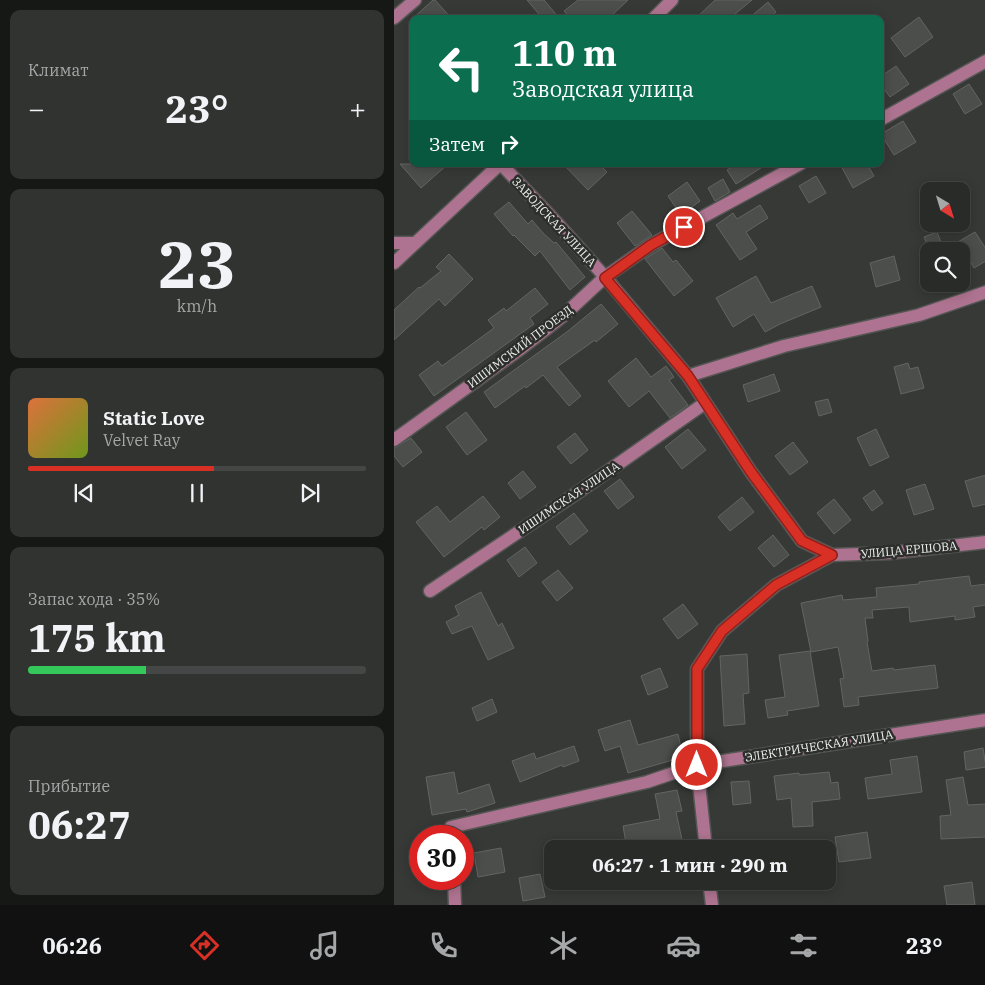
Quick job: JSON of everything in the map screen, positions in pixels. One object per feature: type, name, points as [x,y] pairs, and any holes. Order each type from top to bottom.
[{"type":"street","points":[[394,18],[415,0]]},
{"type":"street","points":[[657,15],[672,0]]},
{"type":"street","points":[[884,118],[985,61]]},
{"type":"street","points":[[394,262],[497,167]]},
{"type":"street","name":"ЗАВОДСКАЯ УЛИЦА","points":[[503,167],[556,222],[688,376],[751,472],[802,541],[832,555]]},
{"type":"street","name":"ИШИМСКИЙ ПРОЕЗД","points":[[394,440],[519,350],[563,316],[605,278],[651,245],[794,167]]},
{"type":"street","points":[[394,243],[413,243]]},
{"type":"street","points":[[688,376],[784,346],[919,314],[985,292]]},
{"type":"street","name":"ИШИМСКАЯ УЛИЦА","points":[[430,591],[574,496],[705,403]]},
{"type":"street","name":"УЛИЦА ЕРШОВА","points":[[832,555],[890,553],[985,542]]},
{"type":"street","points":[[705,840],[697,765],[697,669],[722,631],[776,585],[832,555]]},
{"type":"street","name":"ЭЛЕКТРИЧЕСКАЯ УЛИЦА","points":[[474,826],[647,782],[697,765],[985,720]]},
{"type":"street","points":[[454,890],[455,905]]},
{"type":"street","points":[[710,890],[712,905]]},
{"type":"building","points":[[435,0],[448,15],[416,15]]},
{"type":"building","points":[[527,0],[544,0],[557,15],[540,15]]},
{"type":"building","points":[[578,0],[628,0],[612,15],[568,15],[564,11]]},
{"type":"building","points":[[715,0],[752,0],[734,15],[699,15]]},
{"type":"building","points":[[768,2],[776,12],[773,15],[753,15]]},
{"type":"building","points":[[919,17],[933,37],[905,57],[891,38]]},
{"type":"building","points":[[896,66],[909,84],[890,97],[884,89],[884,74]]},
{"type":"building","points":[[969,84],[982,104],[965,114],[953,94]]},
{"type":"building","points":[[903,121],[916,142],[894,155],[884,139],[884,132]]},
{"type":"building","points":[[400,164],[409,164],[409,167],[445,167],[421,188]]},
{"type":"building","points":[[566,167],[602,167],[607,172],[588,190]]},
{"type":"building","points":[[732,167],[762,167],[736,184],[727,170]]},
{"type":"building","points":[[842,167],[869,167],[874,176],[853,188]]},
{"type":"building","points":[[816,176],[826,193],[809,203],[799,186]]},
{"type":"building","points":[[723,179],[730,192],[715,201],[708,188]]},
{"type":"building","points":[[687,182],[700,201],[681,215],[668,196]]},
{"type":"building","points":[[509,202],[528,224],[532,220],[543,233],[554,243],[556,242],[585,277],[570,290],[540,251],[535,256],[513,236],[494,214]]},
{"type":"building","points":[[760,205],[768,218],[746,232],[757,249],[740,260],[716,225],[733,213],[737,219]]},
{"type":"building","points":[[632,211],[652,235],[635,246],[617,223]]},
{"type":"building","points":[[937,232],[941,242],[926,242],[924,237]]},
{"type":"building","points":[[975,232],[986,249],[986,261],[974,268],[970,261],[970,242],[958,242]]},
{"type":"building","points":[[662,248],[673,262],[676,260],[693,281],[674,296],[645,259]]},
{"type":"building","points":[[449,254],[473,279],[445,306],[439,299],[394,340],[394,310],[419,287],[441,271],[436,267]]},
{"type":"building","points":[[894,256],[900,280],[876,287],[870,263]]},
{"type":"building","points":[[756,276],[771,303],[812,286],[821,307],[765,332],[754,314],[733,327],[716,298]]},
{"type":"building","points":[[535,288],[548,304],[530,318],[534,324],[434,396],[419,375],[438,361],[442,366],[494,328],[488,320],[504,308],[506,311]]},
{"type":"building","points":[[601,304],[618,324],[596,342],[595,340],[557,367],[581,396],[569,406],[543,375],[495,408],[484,392],[568,331]]},
{"type":"building","points":[[636,358],[651,377],[666,366],[674,377],[669,380],[688,405],[670,418],[649,391],[629,407],[608,381]]},
{"type":"building","points":[[908,363],[910,369],[918,367],[924,388],[901,394],[894,367]]},
{"type":"building","points":[[774,374],[780,391],[748,402],[743,385]]},
{"type":"building","points":[[828,399],[832,412],[819,416],[815,402]]},
{"type":"building","points":[[466,412],[487,440],[467,455],[446,427]]},
{"type":"building","points":[[688,429],[706,450],[682,469],[665,447]]},
{"type":"building","points":[[876,429],[889,457],[870,466],[857,438]]},
{"type":"building","points":[[575,433],[588,450],[571,464],[557,447]]},
{"type":"building","points":[[411,438],[422,452],[403,467],[394,456],[394,448]]},
{"type":"building","points":[[793,442],[808,462],[790,475],[775,456]]},
{"type":"building","points":[[523,471],[536,487],[520,499],[508,483]]},
{"type":"building","points":[[986,475],[986,504],[973,507],[965,481]]},
{"type":"building","points":[[620,479],[634,497],[618,509],[604,491]]},
{"type":"building","points":[[925,484],[934,509],[914,515],[906,490]]},
{"type":"building","points":[[874,490],[883,503],[872,511],[863,498]]},
{"type":"building","points":[[483,496],[500,517],[484,530],[482,527],[444,557],[416,522],[437,506],[450,522]]},
{"type":"building","points":[[742,497],[754,512],[730,531],[718,517]]},
{"type":"building","points":[[834,499],[851,520],[834,534],[817,513]]},
{"type":"building","points":[[574,513],[588,531],[570,545],[556,527]]},
{"type":"building","points":[[773,535],[789,555],[774,567],[758,548]]},
{"type":"building","points":[[525,547],[537,563],[519,577],[507,560]]},
{"type":"building","points":[[558,570],[573,588],[557,601],[542,582]]},
{"type":"building","points":[[969,576],[971,586],[986,584],[986,605],[973,607],[975,617],[955,620],[955,616],[910,622],[909,607],[872,610],[873,618],[865,618],[872,671],[935,665],[938,688],[858,697],[859,705],[844,707],[840,679],[844,678],[838,647],[811,652],[801,603],[842,595],[843,600],[877,597],[876,588],[919,584],[919,582]]},
{"type":"building","points":[[481,592],[498,626],[502,623],[514,648],[488,660],[472,626],[452,634],[446,622],[459,615],[455,606]]},
{"type":"building","points":[[683,604],[698,624],[678,639],[663,619]]},
{"type":"building","points":[[810,651],[819,706],[787,711],[788,715],[768,718],[765,700],[785,697],[779,655]]},
{"type":"building","points":[[747,654],[749,693],[743,694],[745,724],[724,726],[720,656]]},
{"type":"building","points":[[660,668],[668,687],[648,695],[641,676]]},
{"type":"building","points":[[492,699],[497,712],[477,721],[472,708]]},
{"type":"building","points":[[630,720],[638,745],[678,734],[683,757],[628,773],[620,746],[605,751],[598,730]]},
{"type":"building","points":[[574,746],[579,761],[563,767],[562,765],[520,782],[512,761],[534,753],[536,759]]},
{"type":"building","points":[[983,748],[986,767],[966,770],[964,752]]},
{"type":"building","points":[[917,756],[922,792],[868,799],[865,778],[892,774],[890,760]]},
{"type":"building","points":[[454,772],[458,794],[489,784],[495,803],[467,812],[466,809],[432,815],[426,777]]},
{"type":"building","points":[[829,772],[831,783],[838,782],[840,799],[812,802],[813,826],[793,827],[791,798],[777,800],[774,776]]},
{"type":"building","points":[[963,777],[968,805],[986,804],[986,837],[941,839],[940,816],[951,815],[946,780]]},
{"type":"building","points":[[749,781],[751,803],[733,805],[731,782]]},
{"type":"building","points":[[677,790],[682,811],[676,812],[682,840],[625,840],[623,826],[660,819],[655,794]]},
{"type":"building","points":[[867,832],[871,858],[839,862],[835,837]]},
{"type":"building","points":[[501,848],[505,872],[478,877],[474,853]]},
{"type":"building","points":[[540,874],[545,897],[523,901],[519,878]]},
{"type":"building","points":[[972,882],[975,905],[947,905],[944,886]]},
{"type":"route","points":[[684,227],[651,245],[605,278],[688,376],[751,472],[802,541],[832,555],[776,585],[722,631],[697,669],[697,765]]}]
